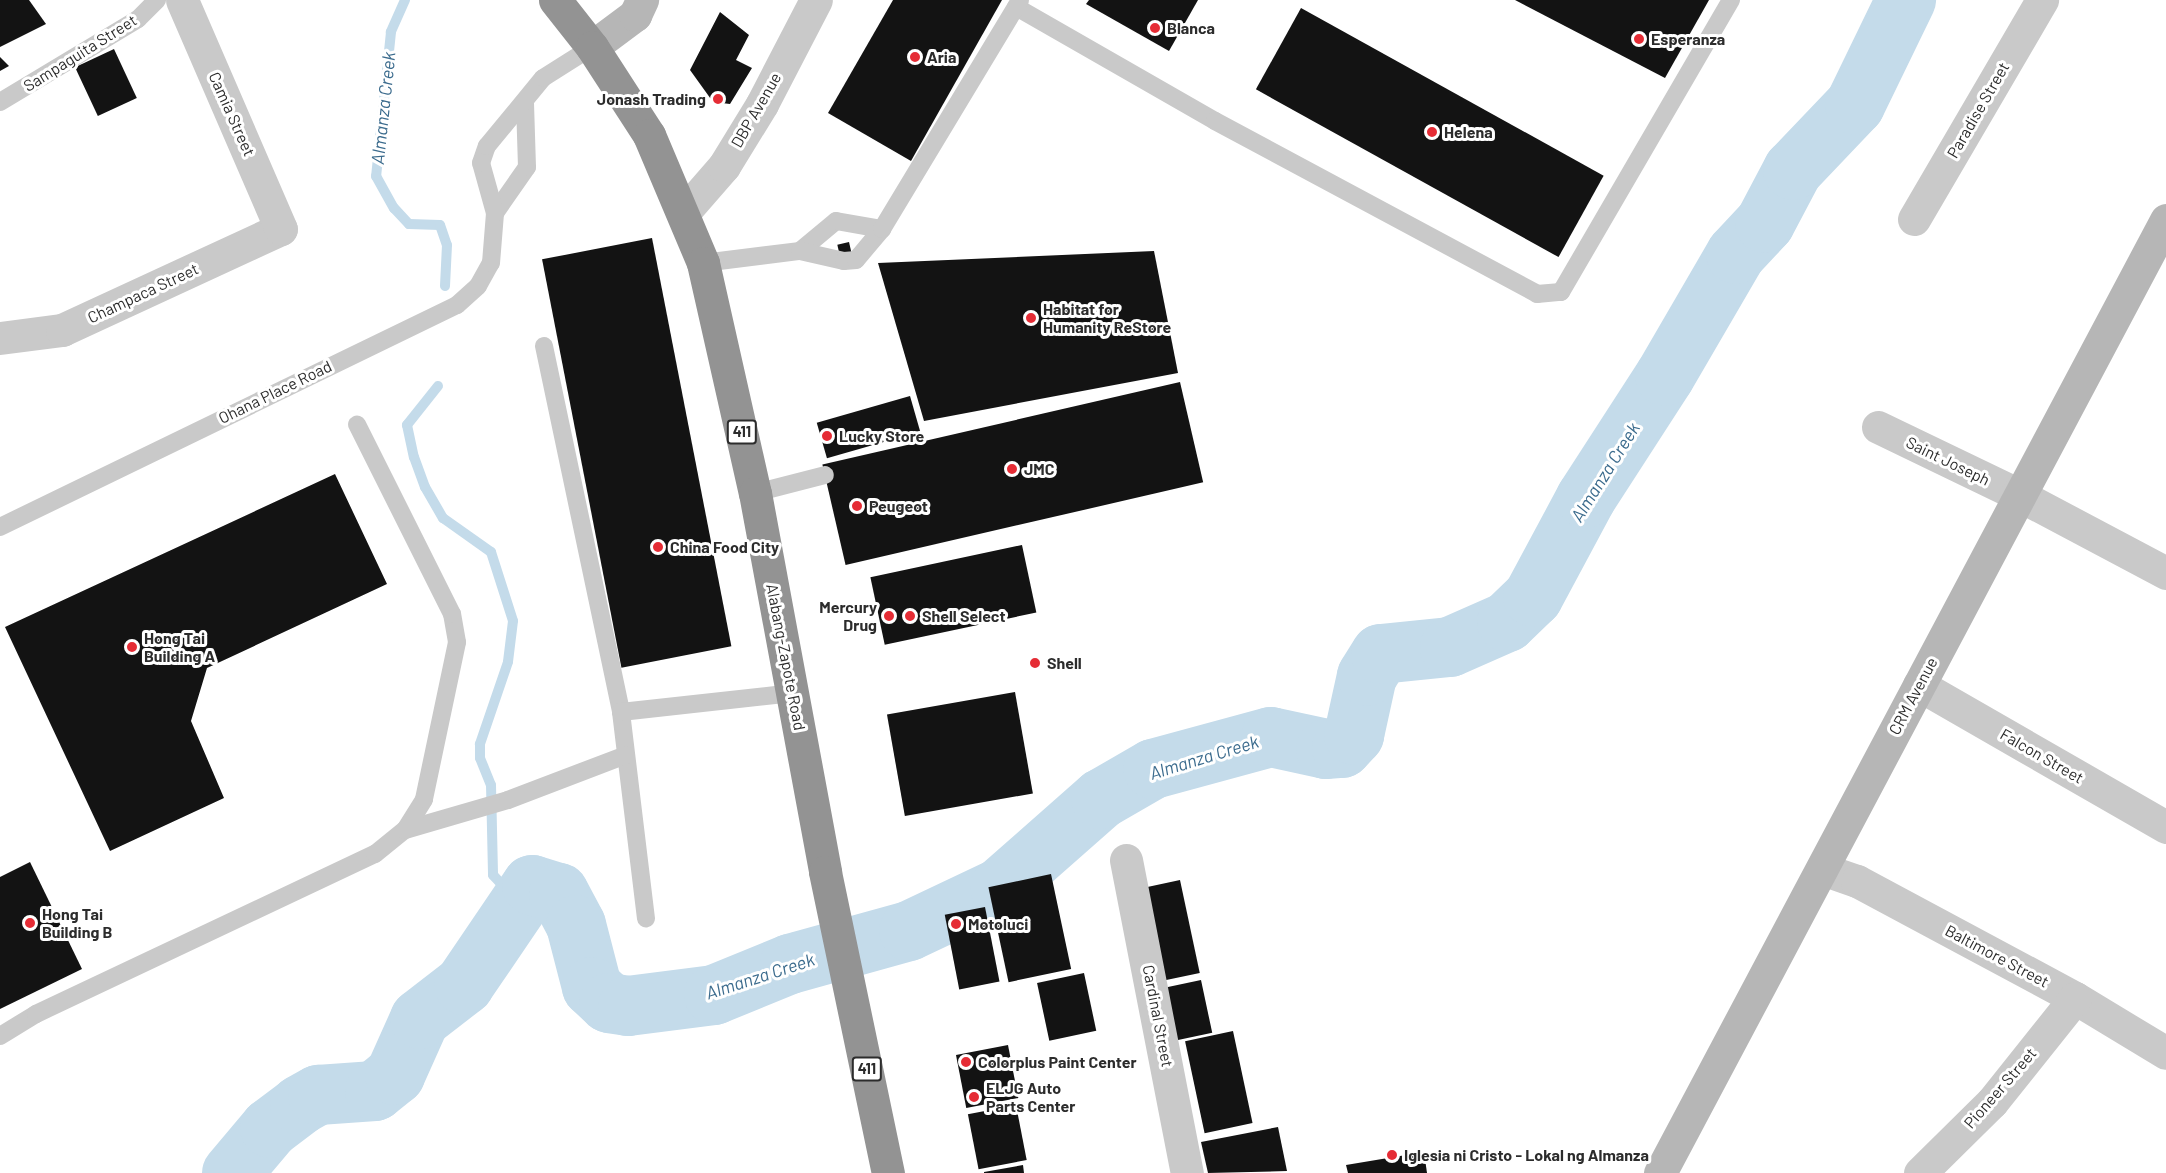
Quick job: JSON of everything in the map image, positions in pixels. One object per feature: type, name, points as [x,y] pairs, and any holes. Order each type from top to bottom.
[{"type":"highway","name":"Alabang-Zapote Road","points":[[555,0],[592,47],[649,135],[684,212],[703,263],[755,493],[831,900],[888,1173]]},
{"type":"street","name":"Camia Street","points":[[183,0],[281,229]]},
{"type":"street","points":[[592,47],[635,15],[642,0]]},
{"type":"street","name":"DBP Avenue","points":[[684,212],[729,158],[816,0]]},
{"type":"street","name":"Paradise Street","points":[[1914,219],[2042,0]]},
{"type":"street","name":"CRM Avenue","points":[[1659,1173],[1822,869],[2018,494],[2166,220]]},
{"type":"street","name":"Champaca Street","points":[[0,338],[62,330],[281,229]]},
{"type":"street","name":"Saint Joseph","points":[[1878,427],[2018,494],[2166,573]]},
{"type":"street","name":"Falcon Street","points":[[1919,685],[2166,826]]},
{"type":"street","name":"Cardinal Street","points":[[1126,860],[1187,1173]]},
{"type":"street","name":"Baltimore Street","points":[[1822,869],[1857,881],[2075,998],[2166,1053]]},
{"type":"street","name":"Pioneer Street","points":[[1920,1173],[1992,1102],[2075,998]]},
{"type":"lane","name":"Sampaguita Street","points":[[0,102],[138,19],[157,0]]},
{"type":"lane","points":[[703,263],[800,251],[844,261],[856,260],[882,230],[1018,4],[1215,121],[1537,294],[1562,292],[1731,0]]},
{"type":"lane","name":"Ohana Place Road","points":[[0,527],[457,305],[478,286],[490,263],[495,213],[481,163],[487,146],[525,103],[543,78],[592,47]]},
{"type":"lane","name":"Ohana Place Road","points":[[495,213],[527,167],[525,103]]},
{"type":"lane","points":[[800,251],[836,221],[882,230]]},
{"type":"lane","points":[[544,346],[621,712],[646,918]]},
{"type":"lane","points":[[0,1036],[36,1014],[375,854],[405,830],[424,799],[458,642],[452,614],[357,424]]},
{"type":"lane","points":[[755,493],[825,475]]},
{"type":"lane","points":[[621,712],[793,693]]},
{"type":"lane","points":[[405,830],[508,800],[626,755]]},
{"type":"building","points":[[0,0],[29,0],[46,24],[0,47]]},
{"type":"building","name":"Aria","points":[[893,0],[1002,0],[911,161],[828,113]]},
{"type":"building","name":"Blanca","points":[[1089,0],[1198,0],[1169,51],[1086,4]]},
{"type":"building","name":"Esperanza","points":[[1515,0],[1709,0],[1665,78]]},
{"type":"building","name":"Helena","points":[[1301,8],[1604,176],[1559,257],[1256,89]]},
{"type":"building","points":[[720,12],[749,35],[736,60],[752,68],[730,104],[713,102],[690,70]]},
{"type":"building","points":[[114,49],[137,98],[98,116],[75,67]]},
{"type":"building","points":[[0,57],[9,66],[0,71]]},
{"type":"building","name":"China Food City","points":[[652,238],[731,646],[621,668],[542,259]]},
{"type":"building","points":[[849,242],[852,255],[840,257],[837,245]]},
{"type":"building","name":"Habitat for Humanity ReStore","points":[[1154,251],[1178,373],[924,421],[878,263]]},
{"type":"building","name":"JMC","points":[[1180,382],[1203,482],[846,565],[822,465]]},
{"type":"building","points":[[910,396],[920,432],[827,458],[817,423]]},
{"type":"building","name":"Hong Tai Building A","points":[[335,474],[387,584],[207,668],[191,721],[224,798],[110,851],[5,627]]},
{"type":"building","points":[[1022,545],[1036,612],[885,645],[870,577]]},
{"type":"building","points":[[1015,692],[1033,793],[905,816],[887,715]]},
{"type":"building","name":"Hong Tai Building B","points":[[30,862],[82,969],[0,1009],[0,877]]},
{"type":"building","points":[[1051,874],[1071,969],[1009,982],[988,887]]},
{"type":"building","points":[[1180,880],[1200,973],[1157,982],[1137,889]]},
{"type":"building","points":[[985,907],[1000,982],[959,989],[945,915]]},
{"type":"building","points":[[1084,973],[1096,1031],[1049,1041],[1037,983]]},
{"type":"building","points":[[1201,980],[1212,1033],[1166,1043],[1155,990]]},
{"type":"building","points":[[1233,1031],[1253,1123],[1205,1133],[1185,1041]]},
{"type":"building","points":[[1008,1045],[1018,1098],[966,1108],[956,1055]]},
{"type":"building","points":[[1016,1105],[1027,1160],[979,1169],[968,1114]]},
{"type":"building","points":[[1278,1127],[1287,1171],[1208,1173],[1201,1142]]},
{"type":"building","points":[[1424,1152],[1427,1173],[1348,1173],[1346,1165]]},
{"type":"building","points":[[1023,1165],[1024,1173],[984,1173],[984,1172]]},
{"type":"waterway","name":"Almanza Creek","points":[[405,0],[391,32],[376,176],[394,208],[409,224],[440,225],[447,245],[445,286]]},
{"type":"waterway","name":"Almanza Creek","points":[[232,1173],[270,1128],[300,1105],[318,1095],[375,1091],[395,1075],[420,1019],[464,985],[532,885],[559,893],[576,925],[592,987],[609,1003],[628,1006],[714,995],[790,964],[909,931],[1000,888],[1101,799],[1153,769],[1271,737],[1326,749],[1342,748],[1354,735],[1367,676],[1381,654],[1450,647],[1507,622],[1533,597],[1586,498],[1665,376],[1736,254],[1765,223],[1793,170],[1855,105],[1906,0]]},
{"type":"waterway","name":"Almanza Creek","points":[[438,386],[407,425],[414,457],[425,487],[443,518],[491,552],[513,621],[508,662],[480,744],[480,758],[491,785],[493,875],[519,903]]},
{"type":"place","name":"Blanca","points":[[1155,28]]},
{"type":"place","name":"Esperanza","points":[[1639,39]]},
{"type":"place","name":"Aria","points":[[915,57]]},
{"type":"place","name":"Jonash Trading","points":[[718,99]]},
{"type":"place","name":"Helena","points":[[1432,132]]},
{"type":"place","name":"Habitat for Humanity ReStore","points":[[1031,318]]},
{"type":"place","name":"Lucky Store","points":[[827,436]]},
{"type":"place","name":"JMC","points":[[1012,469]]},
{"type":"place","name":"Peugeot","points":[[857,506]]},
{"type":"place","name":"China Food City","points":[[658,547]]},
{"type":"place","name":"Mercury Drug","points":[[889,616]]},
{"type":"place","name":"Shell Select","points":[[910,616]]},
{"type":"place","name":"Hong Tai Building A","points":[[132,647]]},
{"type":"place","name":"Shell","points":[[1035,663]]},
{"type":"place","name":"Hong Tai Building B","points":[[30,923]]},
{"type":"place","name":"Motoluci","points":[[956,924]]},
{"type":"place","name":"Colorplus Paint Center","points":[[966,1062]]},
{"type":"place","name":"ELJG Auto Parts Center","points":[[974,1097]]},
{"type":"place","name":"Iglesia ni Cristo - Lokal ng Almanza","points":[[1392,1155]]}]
